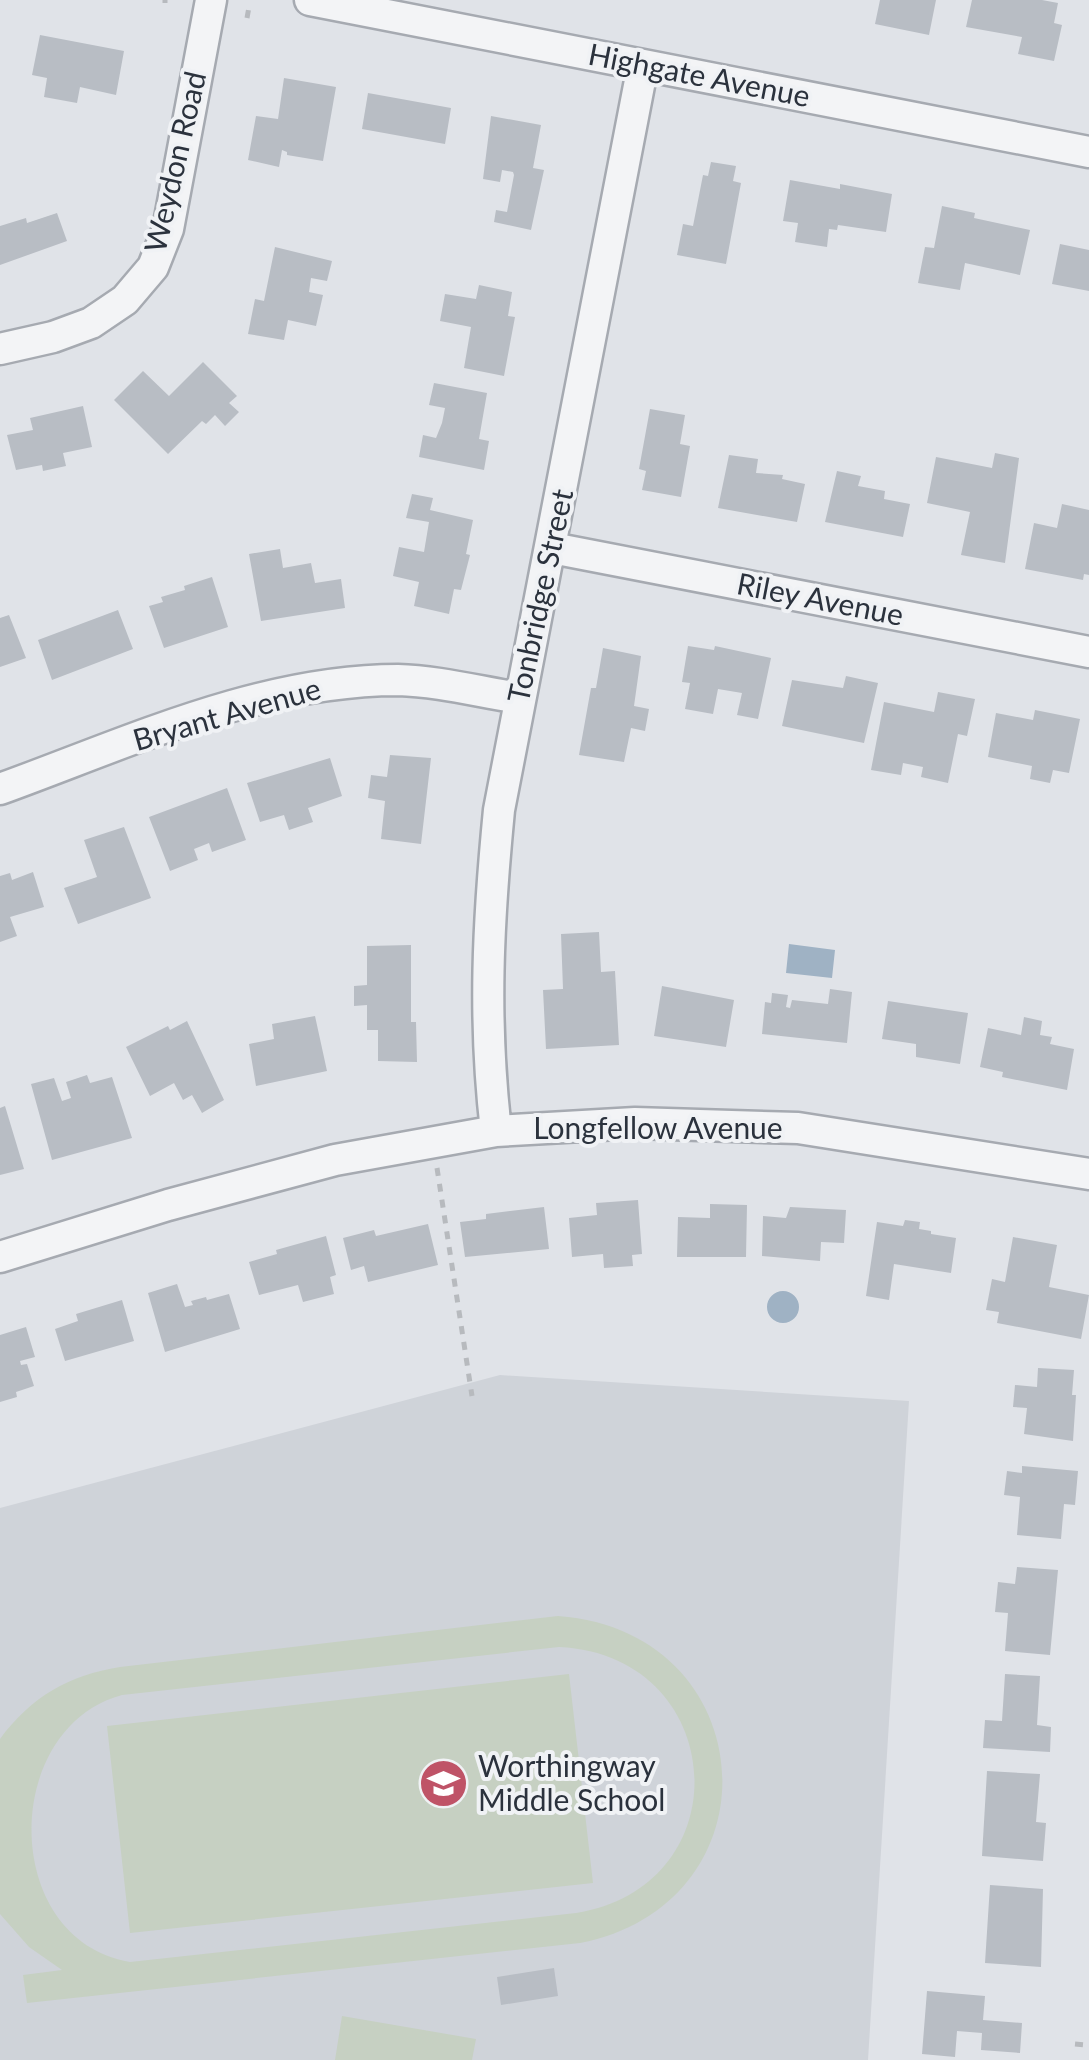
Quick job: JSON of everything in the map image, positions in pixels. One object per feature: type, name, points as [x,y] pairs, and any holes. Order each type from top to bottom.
[{"type":"street","name":"Weydon Road","points":[[0,348],[52,338],[91,323],[125,300],[153,267],[168,230],[211,0]]},
{"type":"street","name":"Highgate Avenue","points":[[310,0],[1089,152]]},
{"type":"street","name":"Tonbridge Street","points":[[496,1131],[487,1057],[487,934],[499,810],[644,66]]},
{"type":"street","name":"Riley Avenue","points":[[552,548],[1089,652]]},
{"type":"street","name":"Bryant Avenue","points":[[0,789],[195,718],[307,687],[400,680],[520,698]]},
{"type":"street","name":"Longfellow Avenue","points":[[0,1256],[168,1204],[335,1160],[496,1131],[636,1123],[798,1128],[1089,1174]]},
{"type":"path","points":[[247,18],[249,7]]},
{"type":"path","points":[[436,1160],[472,1396]]},
{"type":"path","points":[[1075,2044],[1086,2045]]},
{"type":"shaded area","name":"Worthingway Middle School","points":[[500,1375],[909,1401],[868,2060],[0,2060],[0,1508]]},
{"type":"green space","points":[[558,1616],[626,1633],[677,1668],[709,1716],[722,1770],[716,1826],[691,1877],[646,1918],[580,1943],[27,2003],[23,1975],[62,1970],[29,1947],[0,1914],[0,1739],[25,1711],[52,1690],[84,1676],[120,1667]],"holes":[[[559,1647],[615,1660],[657,1688],[683,1728],[694,1773],[689,1819],[668,1861],[630,1894],[576,1913],[130,1962],[87,1946],[57,1916],[38,1877],[32,1833],[37,1788],[54,1748],[82,1715],[122,1695]]]},
{"type":"green space","points":[[569,1674],[593,1883],[130,1933],[107,1726]]},
{"type":"green space","points":[[342,2016],[476,2039],[472,2060],[335,2060]]},
{"type":"water","points":[[789,944],[835,950],[832,978],[786,973]]},
{"type":"water","points":[[783,1291],[794,1296],[799,1307],[794,1318],[783,1323],[772,1318],[767,1307],[772,1296]]},
{"type":"building","points":[[880,0],[936,0],[929,35],[875,24]]},
{"type":"building","points":[[972,0],[1058,3],[1054,23],[1062,25],[1054,61],[1018,54],[1022,37],[966,27]]},
{"type":"building","points":[[40,35],[124,51],[116,95],[80,87],[77,103],[44,97],[47,78],[32,75]]},
{"type":"building","points":[[284,78],[336,87],[323,161],[287,155],[282,150],[279,167],[248,160],[256,116],[278,119]]},
{"type":"building","points":[[368,93],[451,108],[445,144],[362,129]]},
{"type":"building","points":[[491,116],[541,125],[533,168],[544,170],[531,230],[494,222],[496,210],[507,212],[514,175],[502,170],[500,182],[483,179]]},
{"type":"building","points":[[711,162],[736,166],[733,181],[741,183],[726,264],[677,255],[683,224],[693,226],[703,175],[708,176]]},
{"type":"building","points":[[790,180],[892,194],[886,232],[838,225],[837,230],[829,229],[827,247],[795,242],[798,223],[783,221]]},
{"type":"building","points":[[942,206],[975,213],[974,218],[1030,230],[1020,275],[965,263],[960,290],[918,283],[925,247],[934,248]]},
{"type":"building","points":[[57,213],[67,241],[0,265],[0,226],[26,218],[27,223]]},
{"type":"building","points":[[1060,244],[1089,250],[1089,291],[1052,284]]},
{"type":"building","points":[[275,247],[332,261],[327,281],[311,278],[309,292],[323,295],[316,326],[288,320],[284,340],[248,334],[255,299],[264,301]]},
{"type":"building","points":[[479,285],[512,292],[508,316],[515,317],[504,376],[464,368],[471,327],[440,321],[445,294],[476,299]]},
{"type":"building","points":[[203,362],[237,396],[229,403],[239,412],[225,426],[215,415],[206,424],[202,421],[168,454],[114,400],[143,371],[169,396]]},
{"type":"building","points":[[434,383],[487,393],[479,439],[489,441],[484,470],[419,457],[423,435],[436,438],[442,423],[445,408],[429,405]]},
{"type":"building","points":[[83,406],[92,447],[63,453],[66,466],[43,471],[42,465],[16,470],[7,435],[33,430],[30,418]]},
{"type":"building","points":[[650,409],[685,415],[680,444],[690,446],[681,497],[642,490],[646,471],[639,469]]},
{"type":"building","points":[[995,453],[1019,458],[1005,563],[961,555],[970,512],[927,503],[936,457],[992,468]]},
{"type":"building","points":[[729,455],[758,459],[756,473],[783,475],[782,479],[805,484],[797,522],[718,508]]},
{"type":"building","points":[[837,471],[861,476],[858,486],[885,491],[884,499],[910,504],[903,537],[825,522]]},
{"type":"building","points":[[412,494],[433,498],[430,510],[473,520],[466,554],[470,555],[461,590],[454,589],[449,614],[414,606],[419,582],[393,576],[399,547],[424,552],[429,522],[406,518]]},
{"type":"building","points":[[1062,504],[1089,510],[1089,575],[1084,574],[1083,580],[1025,569],[1034,523],[1057,528]]},
{"type":"building","points":[[280,549],[283,568],[311,563],[315,583],[341,579],[345,608],[261,621],[249,554]]},
{"type":"building","points":[[212,577],[228,627],[164,648],[149,606],[163,602],[161,597],[185,590],[184,586]]},
{"type":"building","points":[[118,610],[133,649],[52,680],[38,640]]},
{"type":"building","points":[[9,615],[26,658],[0,667],[0,618]]},
{"type":"building","points":[[688,646],[714,650],[715,646],[771,658],[758,719],[737,715],[742,693],[718,689],[713,714],[685,709],[690,683],[682,682]]},
{"type":"building","points":[[603,648],[641,656],[634,706],[649,709],[645,731],[631,728],[624,762],[579,755]]},
{"type":"building","points":[[846,676],[878,683],[864,743],[782,726],[792,680],[843,688]]},
{"type":"building","points":[[938,692],[975,699],[967,736],[958,734],[948,783],[921,777],[923,767],[903,763],[901,775],[871,770],[884,702],[934,712]]},
{"type":"building","points":[[1035,710],[1080,719],[1069,773],[1053,770],[1050,783],[1030,779],[1032,766],[988,757],[996,713],[1033,720]]},
{"type":"building","points":[[390,755],[431,758],[421,844],[381,839],[385,801],[368,798],[371,775],[387,777]]},
{"type":"building","points":[[330,758],[342,796],[308,808],[313,822],[289,830],[284,815],[260,822],[247,783]]},
{"type":"building","points":[[227,788],[246,840],[212,852],[209,843],[194,849],[198,860],[170,871],[149,817]]},
{"type":"building","points":[[124,827],[151,898],[78,924],[64,888],[97,877],[84,840]]},
{"type":"building","points":[[33,872],[44,907],[10,917],[17,936],[0,942],[0,876],[10,873],[12,880]]},
{"type":"building","points":[[599,932],[601,972],[615,971],[619,1045],[546,1049],[543,990],[563,989],[561,934]]},
{"type":"building","points":[[411,945],[411,1022],[416,1022],[417,1062],[378,1061],[378,1030],[367,1030],[367,1005],[354,1006],[354,986],[367,985],[367,946]]},
{"type":"building","points":[[662,986],[734,1000],[726,1047],[654,1036]]},
{"type":"building","points":[[830,989],[852,992],[847,1043],[762,1034],[765,1002],[771,1003],[772,993],[788,995],[786,1007],[790,1008],[792,1000],[828,1004]]},
{"type":"building","points":[[888,1001],[968,1013],[960,1064],[916,1057],[916,1044],[882,1039]]},
{"type":"building","points":[[315,1016],[327,1071],[256,1086],[249,1044],[274,1039],[272,1024]]},
{"type":"building","points":[[1024,1017],[1042,1021],[1040,1035],[1052,1037],[1050,1044],[1074,1049],[1067,1090],[1002,1077],[1003,1072],[980,1067],[988,1028],[1021,1035]]},
{"type":"building","points":[[187,1021],[224,1100],[202,1113],[192,1095],[183,1100],[174,1083],[150,1096],[126,1047]]},
{"type":"building","points":[[87,1075],[90,1083],[112,1077],[132,1138],[52,1160],[31,1084],[54,1078],[62,1101],[71,1098],[66,1082]]},
{"type":"building","points":[[5,1106],[24,1169],[0,1175],[0,1108]]},
{"type":"building","points":[[638,1200],[642,1254],[632,1255],[633,1266],[604,1268],[603,1254],[572,1257],[569,1218],[597,1215],[596,1203]]},
{"type":"building","points":[[710,1204],[747,1205],[746,1257],[677,1257],[678,1217],[710,1218]]},
{"type":"building","points":[[544,1207],[549,1249],[465,1257],[460,1222],[486,1219],[486,1214]]},
{"type":"building","points":[[790,1207],[846,1210],[844,1243],[821,1242],[820,1261],[762,1256],[763,1216],[786,1218]]},
{"type":"building","points":[[905,1220],[920,1222],[919,1229],[931,1234],[956,1238],[951,1273],[894,1264],[889,1300],[866,1296],[877,1222],[903,1226]]},
{"type":"building","points":[[428,1224],[438,1265],[368,1282],[364,1266],[351,1270],[343,1238],[374,1230],[376,1236]]},
{"type":"building","points":[[326,1236],[336,1275],[330,1277],[334,1294],[303,1302],[298,1285],[259,1295],[249,1262]]},
{"type":"building","points":[[1013,1237],[1057,1245],[1049,1287],[1089,1295],[1081,1339],[997,1323],[999,1312],[986,1310],[992,1279],[1005,1282]]},
{"type":"building","points":[[177,1284],[185,1307],[193,1305],[191,1301],[229,1294],[240,1329],[165,1352],[148,1293]]},
{"type":"building","points":[[122,1300],[134,1341],[65,1361],[55,1329],[78,1321],[76,1314]]},
{"type":"building","points":[[26,1327],[35,1357],[20,1361],[21,1365],[27,1364],[34,1386],[0,1402],[0,1335]]},
{"type":"building","points":[[1038,1368],[1074,1370],[1073,1441],[1024,1434],[1027,1408],[1013,1407],[1015,1385],[1037,1387]]},
{"type":"building","points":[[1022,1466],[1078,1471],[1075,1505],[1064,1504],[1061,1539],[1017,1535],[1020,1497],[1004,1495],[1007,1471],[1022,1473]]},
{"type":"building","points":[[1017,1567],[1058,1570],[1050,1655],[1005,1651],[1008,1613],[995,1612],[998,1582],[1015,1584]]},
{"type":"building","points":[[1005,1674],[1040,1676],[1037,1725],[1051,1727],[1050,1752],[983,1748],[985,1720],[1002,1721]]},
{"type":"building","points":[[987,1771],[1040,1774],[1036,1822],[1046,1823],[1043,1861],[982,1856]]},
{"type":"building","points":[[990,1885],[1043,1889],[1041,1967],[985,1963]]},
{"type":"building","points":[[554,1968],[558,1996],[501,2005],[497,1977]]},
{"type":"building","points":[[927,1991],[985,1996],[983,2020],[1022,2023],[1020,2053],[981,2050],[982,2033],[957,2031],[955,2057],[922,2054]]},
{"type":"place","name":"Worthingway Middle School","points":[[443,1784]]}]
